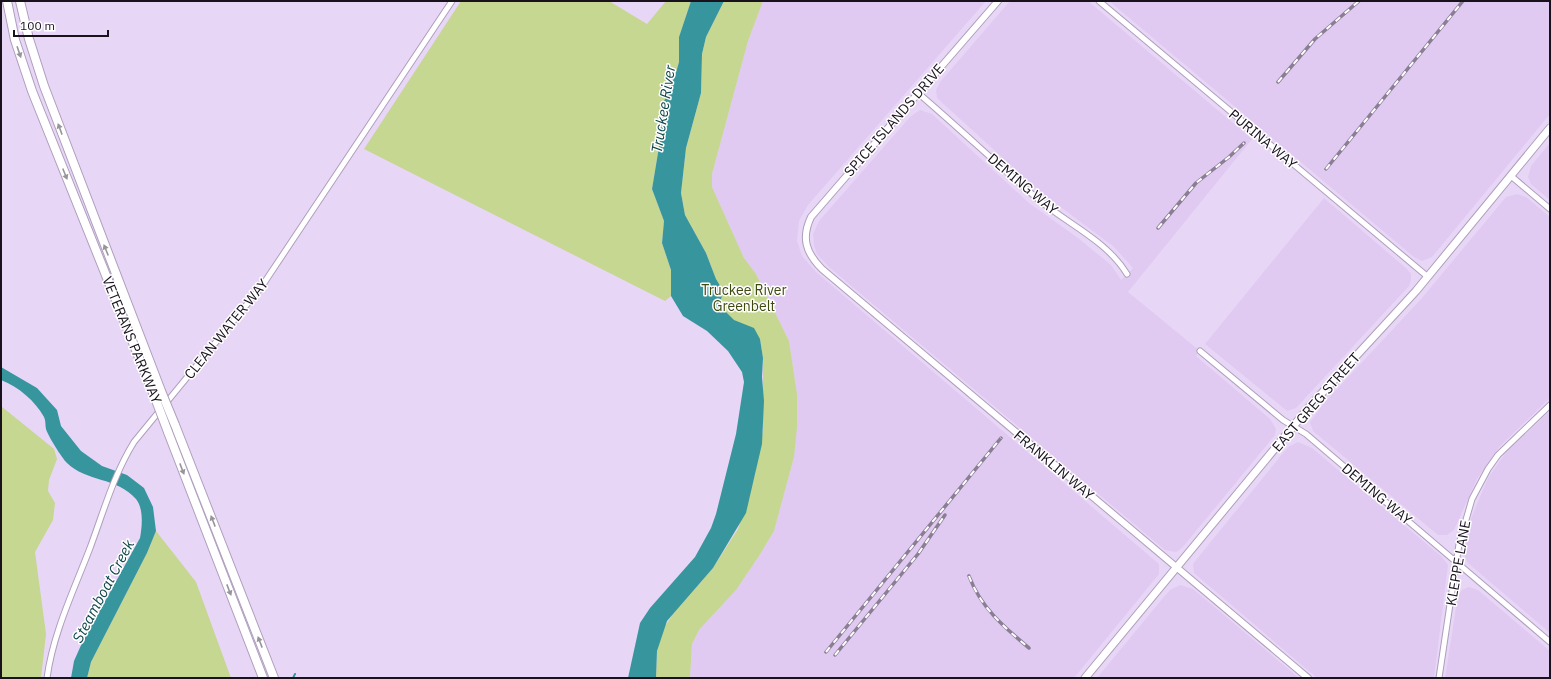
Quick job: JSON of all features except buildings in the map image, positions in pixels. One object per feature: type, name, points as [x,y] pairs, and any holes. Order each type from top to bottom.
[{"type":"main road","name":"VETERANS PARKWAY","points":[[7,1],[15,40],[32,91],[158,393],[175,425],[274,678]]},
{"type":"main road","name":"VETERANS PARKWAY","points":[[20,1],[29,39],[44,86],[158,393],[168,432],[263,678]]},
{"type":"main road","name":"EAST GREG STREET","points":[[1085,678],[1321,393],[1428,277],[1550,128]]},
{"type":"street","name":"CLEAN WATER WAY","points":[[47,678],[55,643],[128,452],[140,433],[262,286],[452,1]]},
{"type":"street","name":"SPICE ISLANDS DRIVE","points":[[806,247],[806,233],[811,217],[998,1]]},
{"type":"street","name":"PURINA WAY","points":[[1099,1],[1428,277]]},
{"type":"street","name":"DEMING WAY","points":[[918,93],[1035,196],[1105,249],[1120,263],[1127,274]]},
{"type":"street","points":[[1511,176],[1550,209]]},
{"type":"street","name":"FRANKLIN WAY","points":[[806,247],[810,256],[822,269],[1308,678]]},
{"type":"street","name":"DEMING WAY","points":[[1200,351],[1283,420],[1306,434],[1550,642]]},
{"type":"street","name":"KLEPPE LANE","points":[[1439,678],[1456,562],[1467,513],[1488,469],[1508,444],[1550,405]]},
{"type":"shaded area","points":[[763,1],[986,1],[808,205],[799,221],[797,241],[802,256],[816,272],[1159,564],[1159,574],[1074,678],[690,678],[692,644],[699,630],[736,590],[774,531],[794,457],[797,394],[789,341],[756,274],[744,258],[712,187],[712,174],[748,41]]},
{"type":"shaded area","points":[[1010,1],[1088,1],[1252,139],[1128,292],[1200,351],[1196,356],[1270,419],[1276,429],[1275,435],[1182,548],[1176,552],[1165,550],[829,267],[817,254],[814,245],[813,234],[819,221],[910,117],[920,110],[932,114],[1029,203],[1078,238],[1111,265],[1121,280],[1133,268],[1113,246],[1039,191],[937,98],[936,90],[940,82]]},
{"type":"shaded area","points":[[1109,1],[1550,1],[1550,114],[1432,257],[1422,261],[1414,257]]},
{"type":"shaded area","points":[[1550,143],[1550,200],[1531,184],[1528,177],[1531,166]]},
{"type":"shaded area","points":[[1517,194],[1526,197],[1550,217],[1550,398],[1500,446],[1477,479],[1454,530],[1447,535],[1438,535],[1313,431],[1310,422],[1325,402],[1422,298],[1506,197]]},
{"type":"shaded area","points":[[1324,198],[1407,269],[1411,274],[1411,280],[1409,286],[1296,408],[1287,411],[1205,344]]},
{"type":"shaded area","points":[[1550,411],[1550,633],[1468,563],[1464,555],[1470,521],[1488,478],[1506,452]]},
{"type":"shaded area","points":[[1298,442],[1312,448],[1442,557],[1448,565],[1434,678],[1317,678],[1194,573],[1193,564],[1196,560],[1288,447]]},
{"type":"shaded area","points":[[1180,585],[1193,589],[1299,678],[1097,678],[1170,590]]},
{"type":"shaded area","points":[[1469,587],[1478,590],[1550,651],[1550,678],[1445,678],[1458,595],[1462,590]]},
{"type":"green space","points":[[461,1],[609,1],[647,24],[666,1],[691,1],[679,37],[679,62],[675,76],[667,93],[660,121],[661,135],[652,189],[664,221],[662,243],[671,270],[671,296],[665,301],[364,149]]},
{"type":"green space","name":"Truckee River Greenbelt","points":[[724,1],[763,1],[748,41],[712,174],[712,187],[744,258],[756,274],[789,341],[797,394],[797,427],[794,457],[774,531],[736,590],[699,630],[692,644],[690,678],[656,678],[657,651],[663,629],[673,614],[713,568],[738,529],[755,475],[763,430],[763,358],[760,339],[733,320],[724,311],[722,307],[722,289],[716,279],[706,253],[685,215],[681,193],[686,148],[701,93],[702,54],[706,37]]},
{"type":"green space","points":[[1,406],[54,449],[57,459],[49,480],[48,491],[55,503],[53,520],[35,552],[46,634],[41,678],[1,678]]},
{"type":"green space","points":[[156,531],[196,582],[231,678],[87,678],[91,662],[147,553]]},
{"type":"water","name":"Truckee River","points":[[691,1],[724,1],[706,37],[702,54],[701,93],[686,148],[681,193],[685,215],[706,253],[716,279],[722,289],[723,292],[721,300],[723,309],[734,320],[754,328],[760,339],[763,358],[762,377],[764,401],[762,444],[746,513],[713,568],[667,621],[657,651],[656,678],[628,678],[640,623],[650,608],[695,557],[711,528],[716,514],[736,434],[744,382],[742,372],[728,351],[707,331],[683,316],[671,296],[671,270],[662,243],[664,221],[652,189],[661,135],[662,106],[675,76],[679,62],[679,37]]},
{"type":"water","points":[[1,367],[37,388],[57,410],[61,426],[81,451],[102,466],[127,475],[144,488],[153,507],[156,531],[147,553],[91,662],[87,678],[71,678],[74,661],[82,643],[140,538],[142,523],[139,503],[128,492],[120,487],[83,474],[67,463],[49,437],[46,429],[45,418],[36,405],[14,386],[1,380]]},
{"type":"waterway","points":[[293,678],[295,674]]},
{"type":"railway","points":[[1278,82],[1315,39],[1359,1]]},
{"type":"railway","points":[[1326,169],[1463,1]]},
{"type":"railway","points":[[1158,228],[1196,183],[1244,143]]},
{"type":"railway","points":[[826,652],[1001,438]]},
{"type":"railway","points":[[835,655],[918,554],[945,515]]},
{"type":"railway","points":[[969,576],[980,598],[994,616],[1029,648]]},
{"type":"water label","name":"Steamboat Creek","points":[[103,591]]}]
